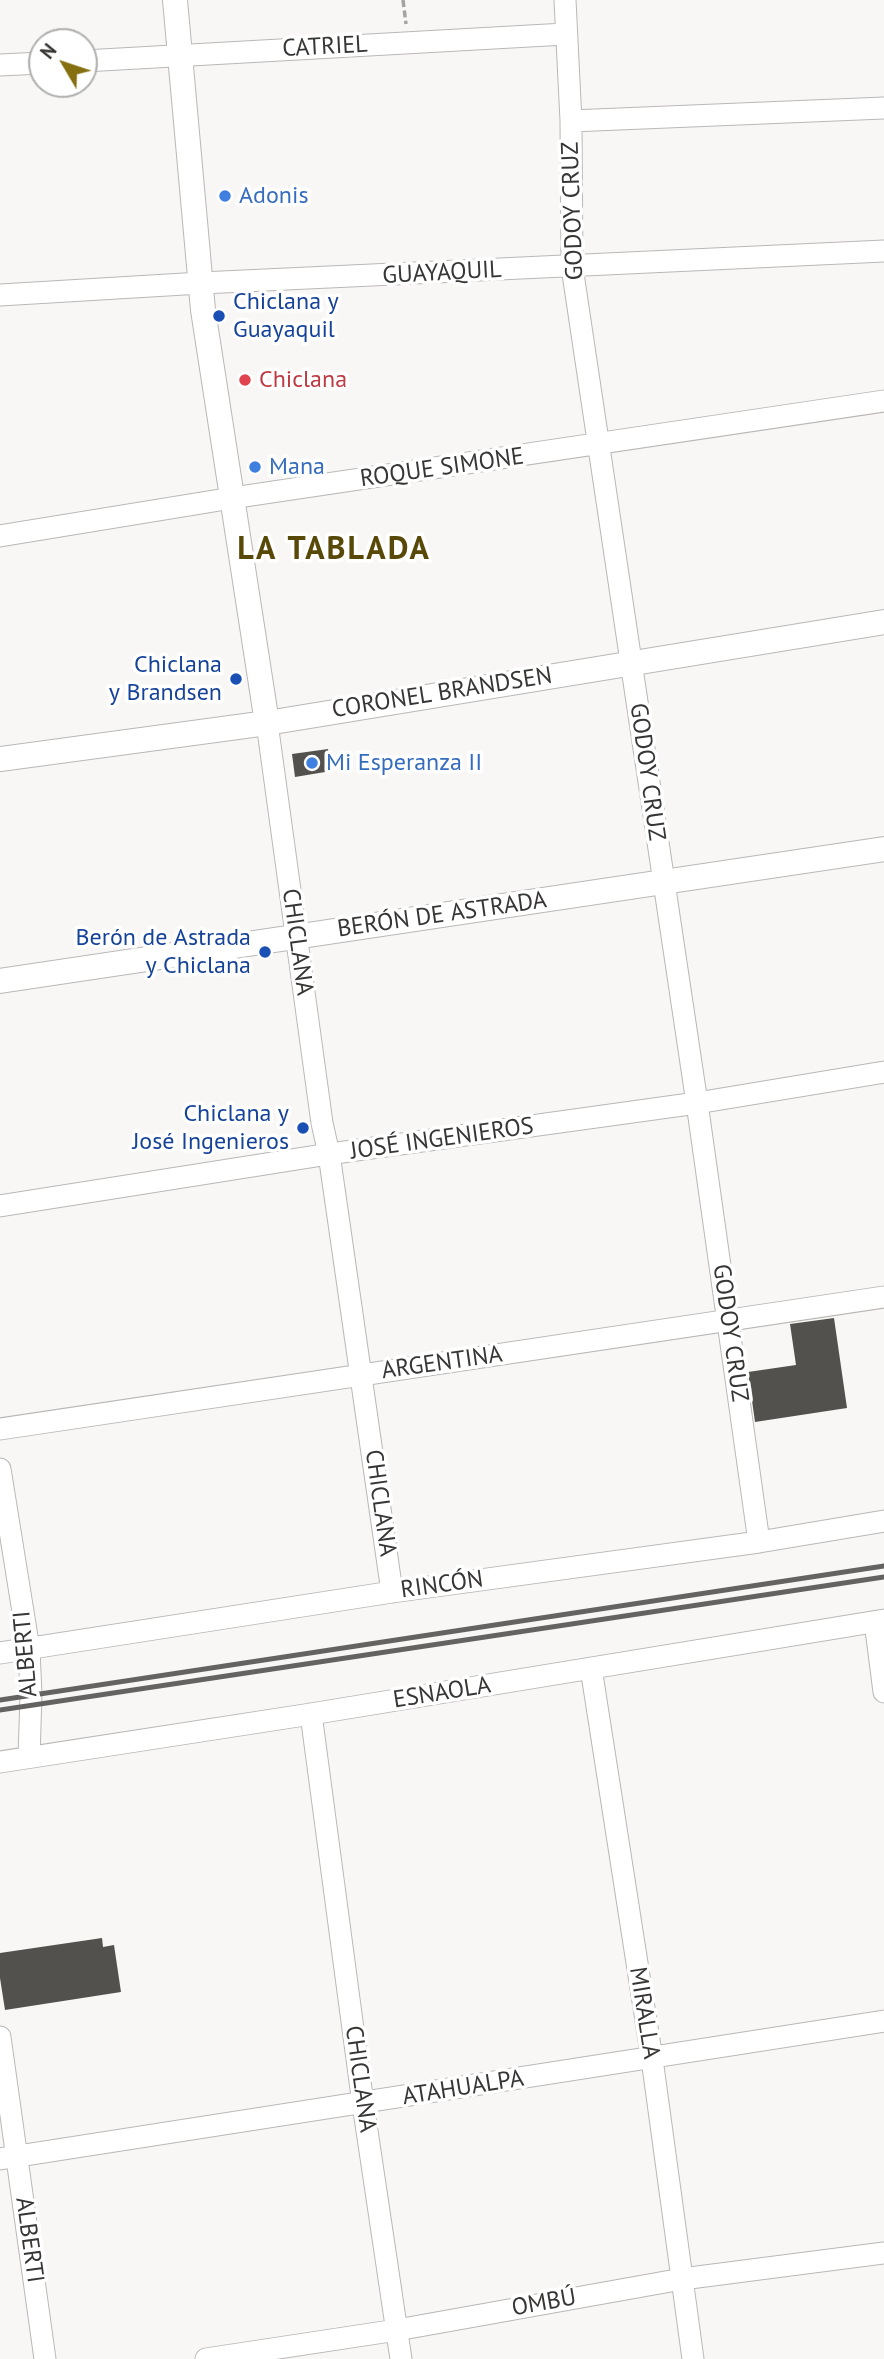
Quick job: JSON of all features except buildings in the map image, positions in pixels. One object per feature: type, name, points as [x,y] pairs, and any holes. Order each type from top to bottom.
[{"type":"street","name":"CHICLANA","points":[[175,0],[201,283],[392,1592]]},
{"type":"street","name":"GODOY CRUZ","points":[[565,0],[571,121],[572,267],[729,1321],[759,1542]]},
{"type":"street","name":"CATRIEL","points":[[98,60],[565,34]]},
{"type":"street","points":[[0,65],[28,64]]},
{"type":"street","points":[[571,121],[884,108]]},
{"type":"street","name":"GUAYAQUIL","points":[[0,295],[884,251]]},
{"type":"street","name":"ROQUE SIMONE","points":[[0,536],[232,498],[884,401]]},
{"type":"street","name":"CORONEL BRANDSEN","points":[[0,759],[267,723],[884,622]]},
{"type":"street","name":"BERÓN DE ASTRADA","points":[[0,981],[884,849]]},
{"type":"street","name":"JOSÉ INGENIEROS","points":[[0,1206],[329,1154],[697,1103],[884,1072]]},
{"type":"street","name":"ARGENTINA","points":[[0,1429],[884,1297]]},
{"type":"street","name":"ALBERTI","points":[[0,1469],[29,1649],[29,1757]]},
{"type":"street","name":"RINCÓN","points":[[0,1653],[392,1592],[759,1542],[884,1521]]},
{"type":"street","points":[[879,1621],[884,1692]]},
{"type":"street","name":"ESNAOLA","points":[[0,1762],[879,1621]]},
{"type":"street","name":"MIRALLA","points":[[591,1668],[652,2059],[693,2359]]},
{"type":"street","name":"CHICLANA","points":[[311,1714],[363,2104],[401,2359]]},
{"type":"street","name":"ATAHUALPA","points":[[9,2158],[884,2021]]},
{"type":"street","name":"ALBERTI","points":[[0,2037],[9,2158],[45,2359]]},
{"type":"street","name":"OMBÚ","points":[[206,2359],[397,2330],[682,2279],[884,2253]]},
{"type":"path","points":[[403,0],[406,24]]},
{"type":"railway","points":[[0,1700],[884,1566]]},
{"type":"railway","points":[[0,1710],[884,1577]]},
{"type":"place","name":"Adonis","points":[[225,196]]},
{"type":"place","name":"Chiclana y Guayaquil","points":[[219,316]]},
{"type":"place","name":"Chiclana","points":[[245,380]]},
{"type":"place","name":"Mana","points":[[255,467]]},
{"type":"place","name":"Chiclana y Brandsen","points":[[236,679]]},
{"type":"place","name":"Mi Esperanza II","points":[[312,763]]},
{"type":"place","name":"Berón de Astrada y Chiclana","points":[[265,952]]},
{"type":"place","name":"Chiclana y José Ingenieros","points":[[303,1128]]},
{"type":"district","name":"LA TABLADA","points":[[334,550]]}]
